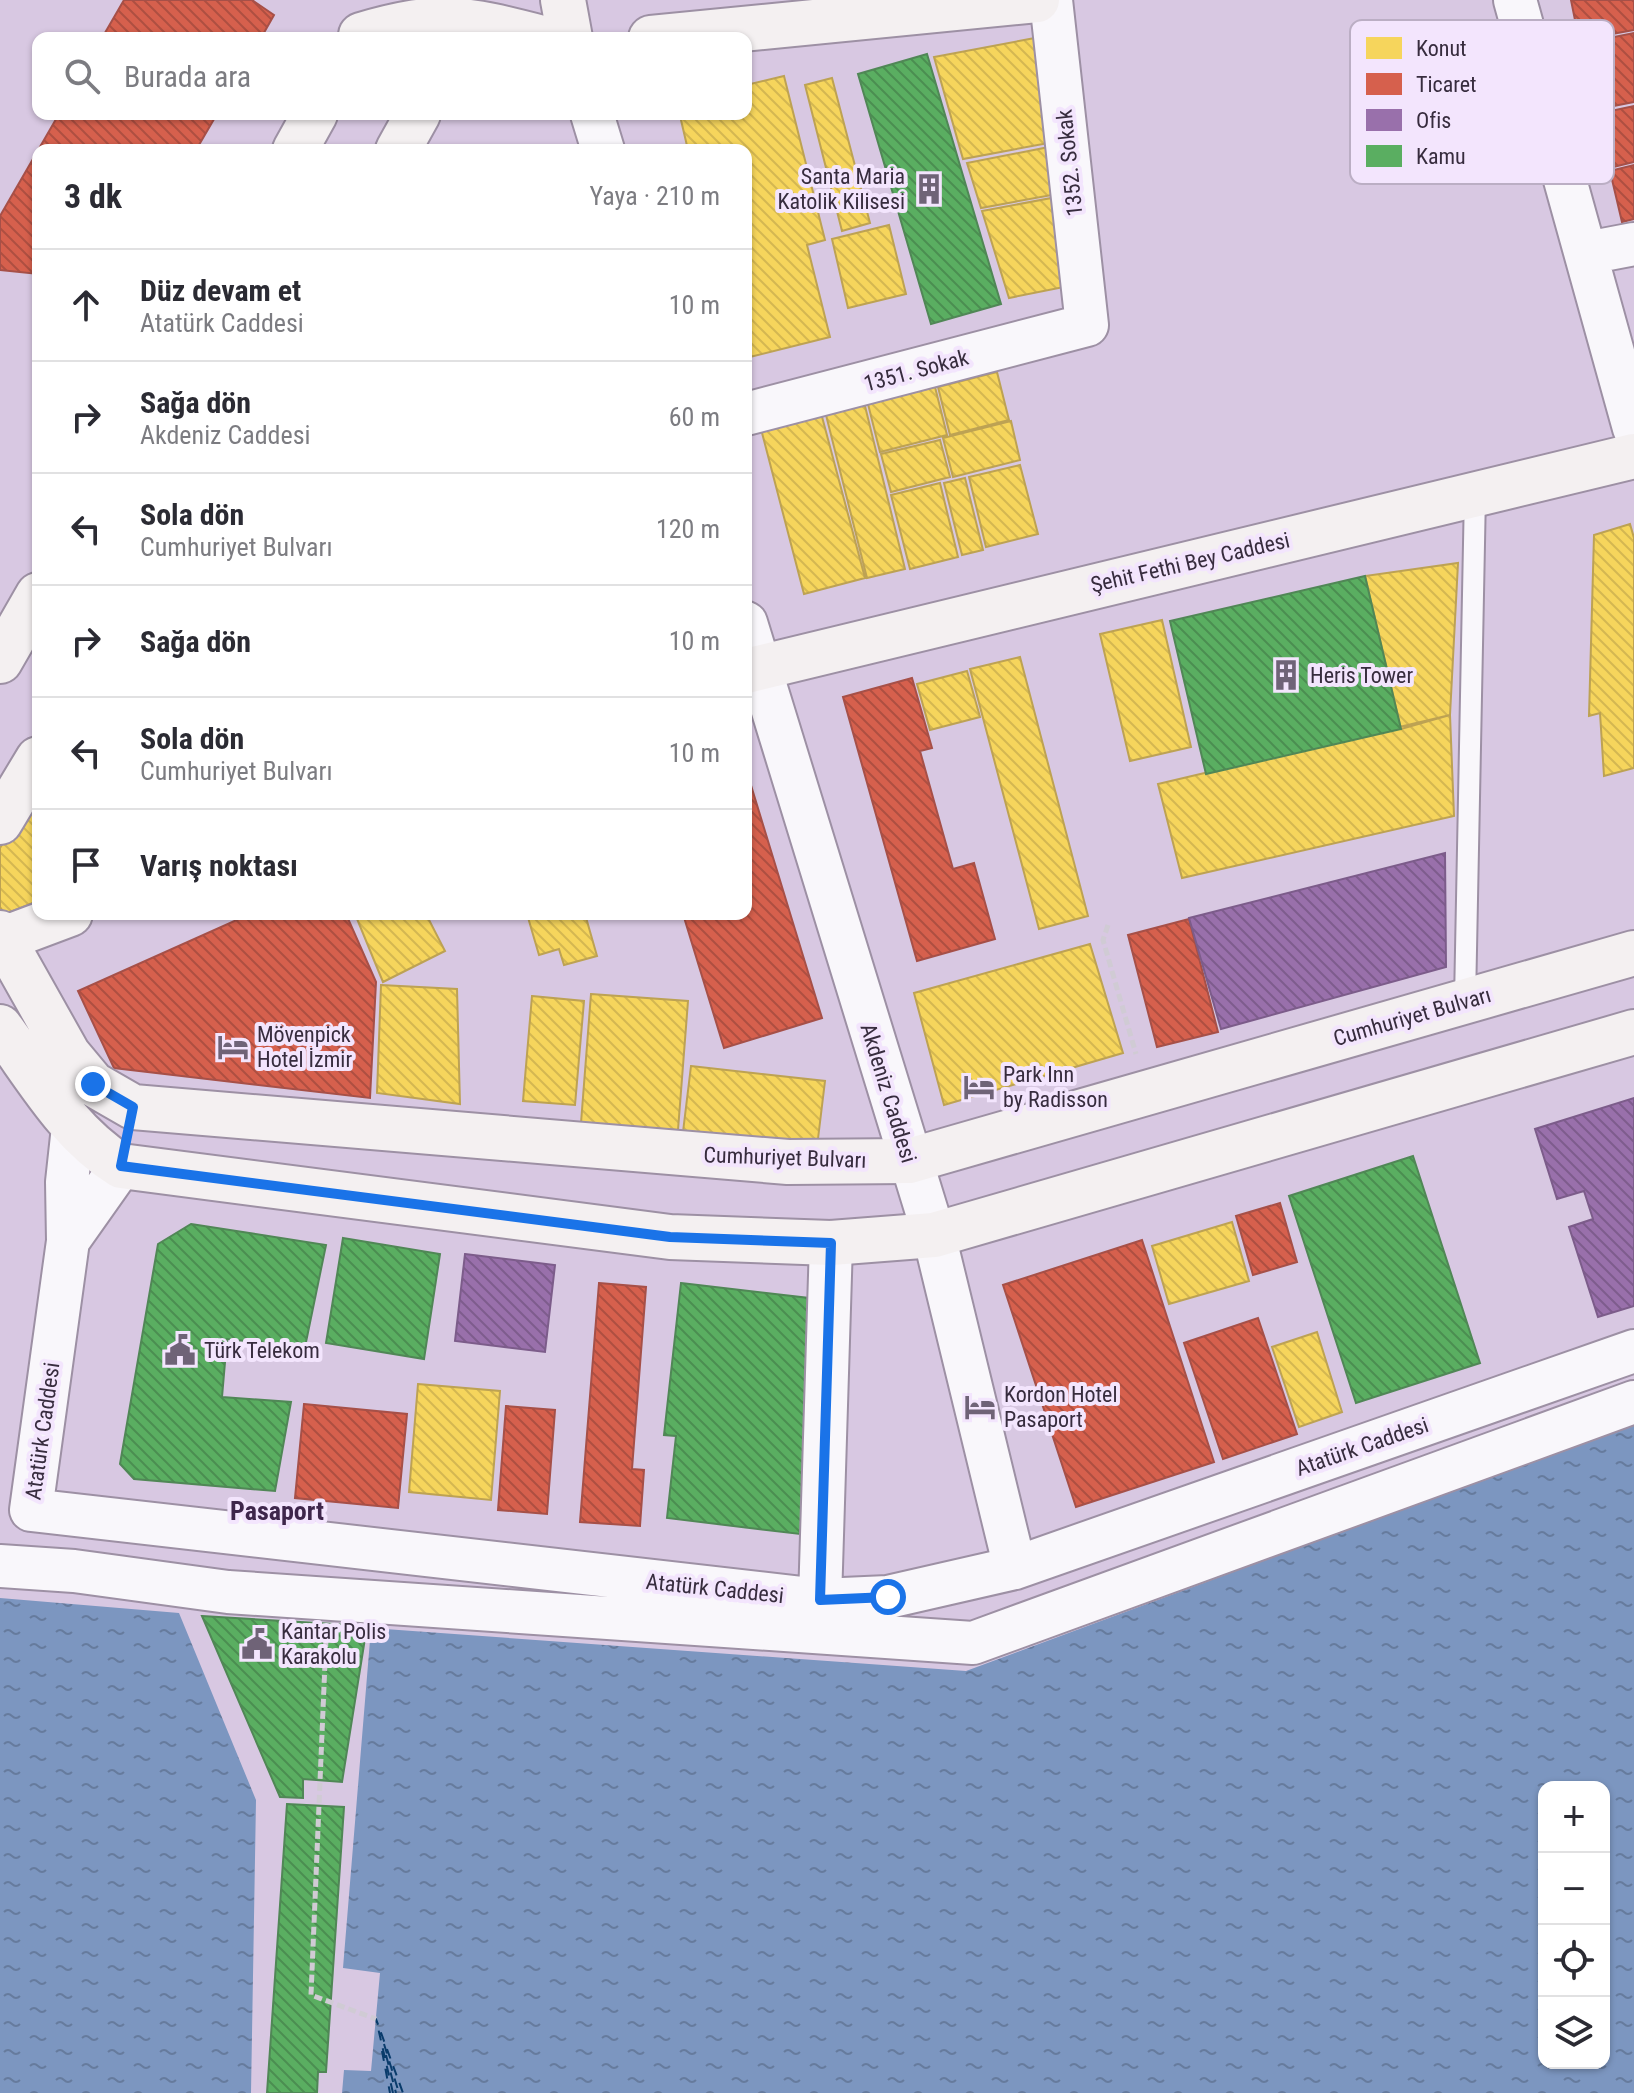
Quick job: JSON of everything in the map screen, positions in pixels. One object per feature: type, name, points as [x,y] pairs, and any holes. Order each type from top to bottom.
[{"type":"main road","points":[[563,0],[569,32]]},
{"type":"main road","points":[[712,32],[1037,0]]},
{"type":"main road","points":[[366,24],[471,19],[520,32]]},
{"type":"main road","points":[[298,144],[312,120]]},
{"type":"main road","points":[[401,144],[415,120]]},
{"type":"main road","name":"Şehit Fethi Bey Caddesi","points":[[752,669],[1634,456]]},
{"type":"main road","points":[[0,661],[32,605]]},
{"type":"main road","points":[[0,822],[32,769]]},
{"type":"main road","points":[[3,935],[51,920]]},
{"type":"main road","name":"Cumhuriyet Bulvarı","points":[[3,935],[68,1054],[93,1084],[133,1107],[788,1162],[909,1161],[1634,953]]},
{"type":"main road","points":[[0,1027],[73,1127],[92,1147],[121,1166],[670,1237],[831,1243],[934,1235],[1634,1032]]},
{"type":"main road","points":[[121,1166],[133,1107]]},
{"type":"street","name":"1352. Sokak","points":[[1051,0],[1087,325]]},
{"type":"street","points":[[1515,0],[1521,20]]},
{"type":"street","points":[[594,120],[601,144]]},
{"type":"street","points":[[1567,184],[1634,428]]},
{"type":"street","points":[[1587,253],[1634,244]]},
{"type":"street","name":"1351. Sokak","points":[[752,412],[1087,325]]},
{"type":"street","name":"Akdeniz Caddesi","points":[[752,669],[934,1235],[1015,1568]]},
{"type":"street","name":"Atatürk Caddesi","points":[[73,1127],[67,1182],[68,1241],[31,1510],[820,1600],[888,1597],[1015,1568],[1634,1351]]},
{"type":"street","name":"Atatürk Caddesi","points":[[68,1241],[121,1166]]},
{"type":"street","points":[[820,1600],[831,1243]]},
{"type":"street","points":[[0,1566],[74,1571],[228,1592],[973,1643],[1634,1402]]},
{"type":"lane","points":[[1465,1001],[1475,493]]},
{"type":"path","points":[[1108,925],[1103,940],[1140,1066]]},
{"type":"path","points":[[328,1598],[311,1995],[376,2019]]},
{"type":"water","points":[[1634,1423],[1634,2093],[342,2093],[344,2070],[371,2071],[380,1973],[343,1968],[371,1628],[966,1671]]},
{"type":"water","points":[[0,1598],[179,1613],[256,1800],[251,2093],[0,2093]]},
{"type":"building: Konut","points":[[1035,38],[1054,142],[963,159],[934,57]]},
{"type":"building: Konut","points":[[784,76],[825,240],[807,245],[830,337],[752,356],[752,144],[687,144],[681,120],[752,120],[752,84]]},
{"type":"building: Konut","points":[[832,78],[870,223],[842,231],[805,85]]},
{"type":"building: Konut","points":[[1054,146],[1063,193],[981,208],[967,163]]},
{"type":"building: Konut","points":[[1062,196],[1079,284],[1009,298],[982,211]]},
{"type":"building: Konut","points":[[889,225],[906,294],[848,308],[832,239]]},
{"type":"building: Konut","points":[[997,372],[1009,420],[950,435],[938,387]]},
{"type":"building: Konut","points":[[935,387],[947,435],[880,452],[868,404]]},
{"type":"building: Konut","points":[[864,402],[905,569],[867,578],[825,411]]},
{"type":"building: Konut","points":[[821,413],[865,578],[804,594],[761,429]]},
{"type":"building: Konut","points":[[1011,421],[1020,460],[953,477],[943,438]]},
{"type":"building: Konut","points":[[940,440],[950,477],[891,492],[881,454]]},
{"type":"building: Konut","points":[[1020,465],[1038,534],[986,547],[969,477]]},
{"type":"building: Konut","points":[[965,478],[983,550],[962,555],[944,483]]},
{"type":"building: Konut","points":[[940,483],[958,557],[910,569],[891,495]]},
{"type":"building: Konut","points":[[1630,524],[1634,538],[1634,768],[1604,776],[1600,713],[1589,716],[1594,535]]},
{"type":"building: Konut","points":[[1458,563],[1450,715],[1401,729],[1365,576]]},
{"type":"building: Konut","points":[[1162,620],[1191,747],[1130,761],[1100,634]]},
{"type":"building: Konut","points":[[1020,657],[1088,916],[1039,929],[970,669]]},
{"type":"building: Konut","points":[[967,671],[980,717],[930,730],[917,684]]},
{"type":"building: Konut","points":[[1450,715],[1454,816],[1182,878],[1158,784]]},
{"type":"building: Konut","points":[[32,796],[32,903],[5,914],[0,907],[0,848]]},
{"type":"building: Konut","points":[[357,920],[429,920],[445,951],[383,982]]},
{"type":"building: Konut","points":[[529,920],[587,920],[597,956],[564,965],[559,949],[539,955]]},
{"type":"building: Konut","points":[[1090,944],[1123,1053],[944,1105],[914,993]]},
{"type":"building: Konut","points":[[381,985],[457,989],[460,1104],[377,1093]]},
{"type":"building: Konut","points":[[591,994],[688,1001],[678,1130],[581,1123]]},
{"type":"building: Konut","points":[[532,996],[584,1001],[575,1105],[523,1101]]},
{"type":"building: Konut","points":[[691,1066],[825,1081],[817,1147],[683,1132]]},
{"type":"building: Konut","points":[[1232,1222],[1249,1281],[1169,1304],[1152,1246]]},
{"type":"building: Konut","points":[[1317,1332],[1342,1412],[1299,1427],[1272,1347]]},
{"type":"building: Konut","points":[[418,1384],[500,1391],[491,1500],[409,1492]]},
{"type":"building: Ticaret","points":[[124,0],[252,0],[274,15],[264,32],[105,32]]},
{"type":"building: Ticaret","points":[[1571,0],[1634,0],[1634,30],[1614,34],[1614,20],[1575,20]]},
{"type":"building: Ticaret","points":[[1634,33],[1634,102],[1614,106],[1614,37]]},
{"type":"building: Ticaret","points":[[1634,106],[1634,162],[1614,167],[1614,110]]},
{"type":"building: Ticaret","points":[[56,120],[214,120],[200,144],[42,144]]},
{"type":"building: Ticaret","points":[[32,160],[32,273],[0,270],[0,216]]},
{"type":"building: Ticaret","points":[[1634,165],[1634,219],[1622,222],[1613,184],[1614,170]]},
{"type":"building: Ticaret","points":[[912,678],[932,748],[920,751],[953,869],[974,863],[995,939],[917,961],[843,697]]},
{"type":"building: Ticaret","points":[[752,789],[822,1018],[724,1048],[685,920],[752,920]]},
{"type":"building: Ticaret","points":[[1189,919],[1218,1032],[1157,1047],[1128,935]]},
{"type":"building: Ticaret","points":[[237,920],[349,920],[376,982],[370,1098],[114,1068],[78,991]]},
{"type":"building: Ticaret","points":[[1280,1203],[1297,1262],[1253,1275],[1236,1216]]},
{"type":"building: Ticaret","points":[[1142,1240],[1214,1462],[1076,1507],[1003,1285]]},
{"type":"building: Ticaret","points":[[599,1283],[646,1287],[632,1469],[644,1470],[640,1526],[580,1522]]},
{"type":"building: Ticaret","points":[[1258,1318],[1297,1434],[1223,1459],[1184,1343]]},
{"type":"building: Ticaret","points":[[304,1404],[407,1414],[398,1508],[295,1498]]},
{"type":"building: Ticaret","points":[[506,1406],[555,1410],[547,1514],[498,1510]]},
{"type":"building: Ofis","points":[[1445,853],[1446,967],[1221,1029],[1189,918]]},
{"type":"building: Ofis","points":[[1634,1098],[1634,1306],[1598,1317],[1569,1227],[1593,1219],[1584,1191],[1557,1199],[1535,1129]]},
{"type":"building: Ofis","points":[[465,1254],[555,1265],[545,1352],[455,1341]]},
{"type":"building: Kamu","name":"Santa Maria Katolik Kilisesi","points":[[927,54],[1001,304],[931,324],[858,74]]},
{"type":"building: Kamu","name":"Heris Tower","points":[[1365,576],[1401,729],[1206,774],[1170,621]]},
{"type":"building: Kamu","points":[[1413,1156],[1480,1363],[1356,1403],[1289,1196]]},
{"type":"building: Kamu","points":[[191,1224],[326,1245],[305,1347],[227,1339],[222,1397],[291,1402],[275,1491],[134,1479],[120,1464],[158,1244]]},
{"type":"building: Kamu","points":[[343,1238],[440,1254],[424,1359],[326,1343]]},
{"type":"building: Kamu","points":[[681,1283],[826,1300],[800,1534],[667,1518],[676,1436],[664,1435]]},
{"type":"building: Kamu","points":[[202,1616],[367,1626],[342,1782],[303,1779],[303,1798],[280,1797]]},
{"type":"building: Kamu","points":[[287,1804],[344,1807],[326,2072],[318,2072],[317,2093],[267,2093]]},
{"type":"ferry route","points":[[393,2093],[376,2019],[403,2093]]},
{"type":"ferry route","points":[[384,2044],[399,2093]]},
{"type":"ferry route","points":[[382,2051],[390,2093]]},
{"type":"ferry route","points":[[386,2055],[396,2093]]},
{"type":"place","name":"Santa Maria Katolik Kilisesi","points":[[929,189]]},
{"type":"place","name":"Heris Tower","points":[[1286,675]]},
{"type":"place","name":"Mövenpick Hotel İzmir","points":[[233,1047]]},
{"type":"place","name":"Park Inn by Radisson","points":[[979,1087]]},
{"type":"place","name":"Türk Telekom","points":[[180,1350]]},
{"type":"place","name":"Kordon Hotel Pasaport","points":[[980,1407]]},
{"type":"place","name":"Kantar Polis Karakolu","points":[[257,1644]]},
{"type":"district","name":"Pasaport","points":[[277,1511]]},
{"type":"route","points":[[93,1084],[133,1107],[121,1166],[670,1237],[831,1243],[820,1600],[888,1597]]}]
